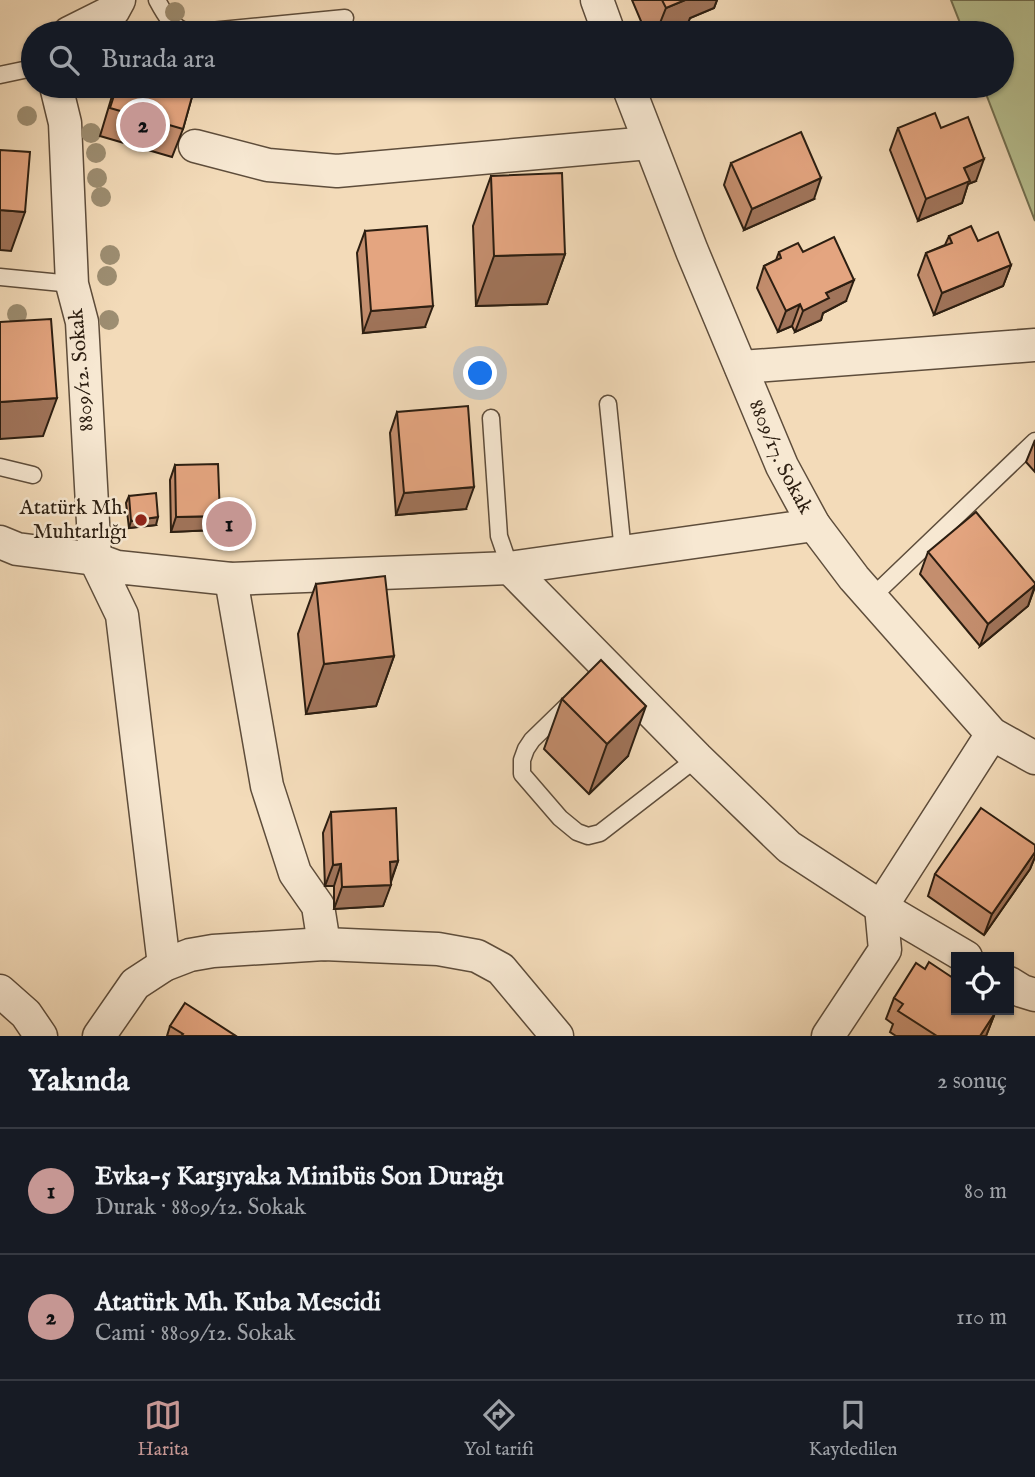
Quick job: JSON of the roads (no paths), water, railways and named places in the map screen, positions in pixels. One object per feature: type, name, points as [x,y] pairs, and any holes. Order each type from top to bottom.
[{"type":"street","points":[[93,21],[113,11],[119,0]]},
{"type":"street","points":[[597,0],[605,21]]},
{"type":"street","name":"8809/12. Sokak","points":[[59,98],[65,123],[72,284],[82,321],[94,559]]},
{"type":"street","name":"8809/17. Sokak","points":[[632,98],[692,251],[782,466],[814,525],[872,597],[992,734],[1035,758]]},
{"type":"street","points":[[195,146],[268,165],[337,171],[649,144]]},
{"type":"street","points":[[741,367],[1035,345]]},
{"type":"street","points":[[0,542],[17,549],[94,559],[117,567],[231,579],[510,568],[814,525]]},
{"type":"street","points":[[94,559],[122,615],[163,965]]},
{"type":"street","points":[[510,568],[697,758],[789,847],[881,907],[958,952]]},
{"type":"street","points":[[231,579],[267,786],[295,873],[318,906],[324,944]]},
{"type":"street","points":[[828,1036],[885,950],[881,907],[992,734]]},
{"type":"street","points":[[99,1036],[135,984],[163,965],[190,955],[213,951],[324,944],[438,948],[477,956],[501,969],[557,1036]]},
{"type":"street","points":[[1014,986],[1035,995]]},
{"type":"street","points":[[0,991],[26,1014],[41,1036]]},
{"type":"lane","points":[[157,0],[170,21]]},
{"type":"lane","points":[[314,21],[345,18]]},
{"type":"lane","points":[[0,75],[21,71]]},
{"type":"lane","points":[[0,277],[72,284]]},
{"type":"lane","points":[[608,404],[623,552]]},
{"type":"lane","points":[[491,418],[499,536],[510,568]]},
{"type":"lane","points":[[872,597],[1035,441]]},
{"type":"lane","points":[[0,467],[33,475]]},
{"type":"lane","points":[[571,702],[532,740],[522,760],[522,774],[560,818],[576,832],[588,836],[600,833],[697,758]]},
{"type":"place","name":"Atatürk Mh. Kuba Mescidi","points":[[143,125]]},
{"type":"place","name":"Atatürk Mh. Muhtarlığı","points":[[141,520]]},
{"type":"place","name":"Evka-5 Karşıyaka Minibüs Son Durağı","points":[[229,524]]}]
